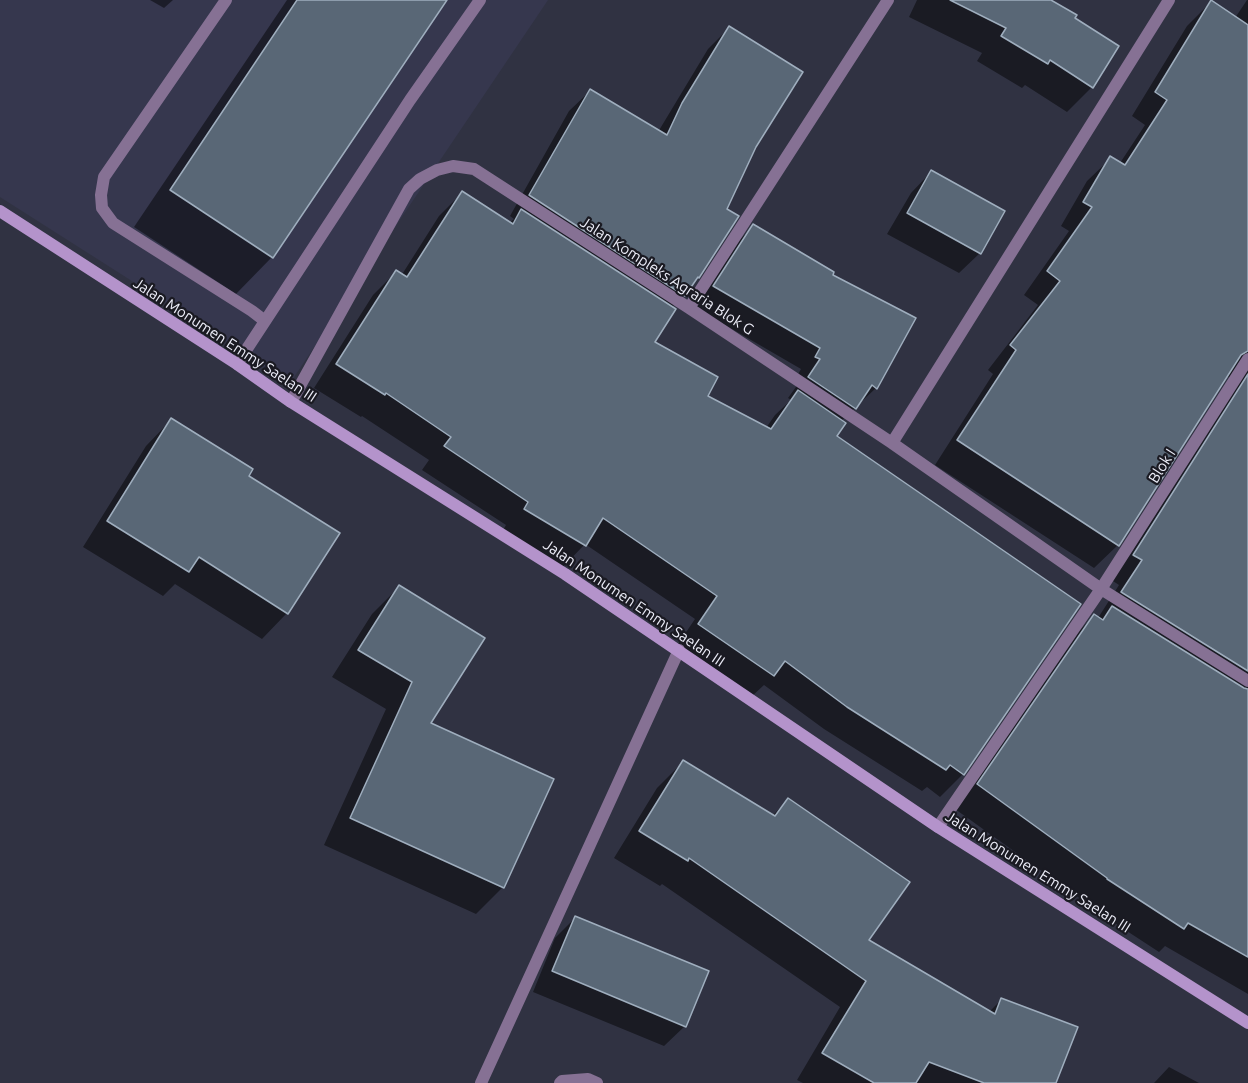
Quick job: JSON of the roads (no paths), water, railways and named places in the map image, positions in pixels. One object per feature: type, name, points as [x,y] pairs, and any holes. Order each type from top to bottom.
[{"type":"street","points":[[226,0],[104,177],[100,195],[102,208],[113,223],[265,321]]},
{"type":"street","points":[[237,364],[410,100],[480,0]]},
{"type":"street","points":[[689,308],[888,0]]},
{"type":"street","points":[[892,443],[1169,0]]},
{"type":"street","name":"Jalan Kompleks Agraria Blok G","points":[[291,402],[408,189],[437,170],[453,166],[474,169],[892,443],[1101,589],[1248,681]]},
{"type":"street","name":"Jalan Monumen Emmy Saelan III","points":[[0,211],[237,364],[291,402],[565,574],[938,827],[1248,1023]]},
{"type":"street","name":"Blok I","points":[[938,827],[1101,589],[1248,359]]},
{"type":"street","points":[[481,1083],[679,650]]},
{"type":"street","points":[[560,1083],[588,1079],[597,1083]]}]
